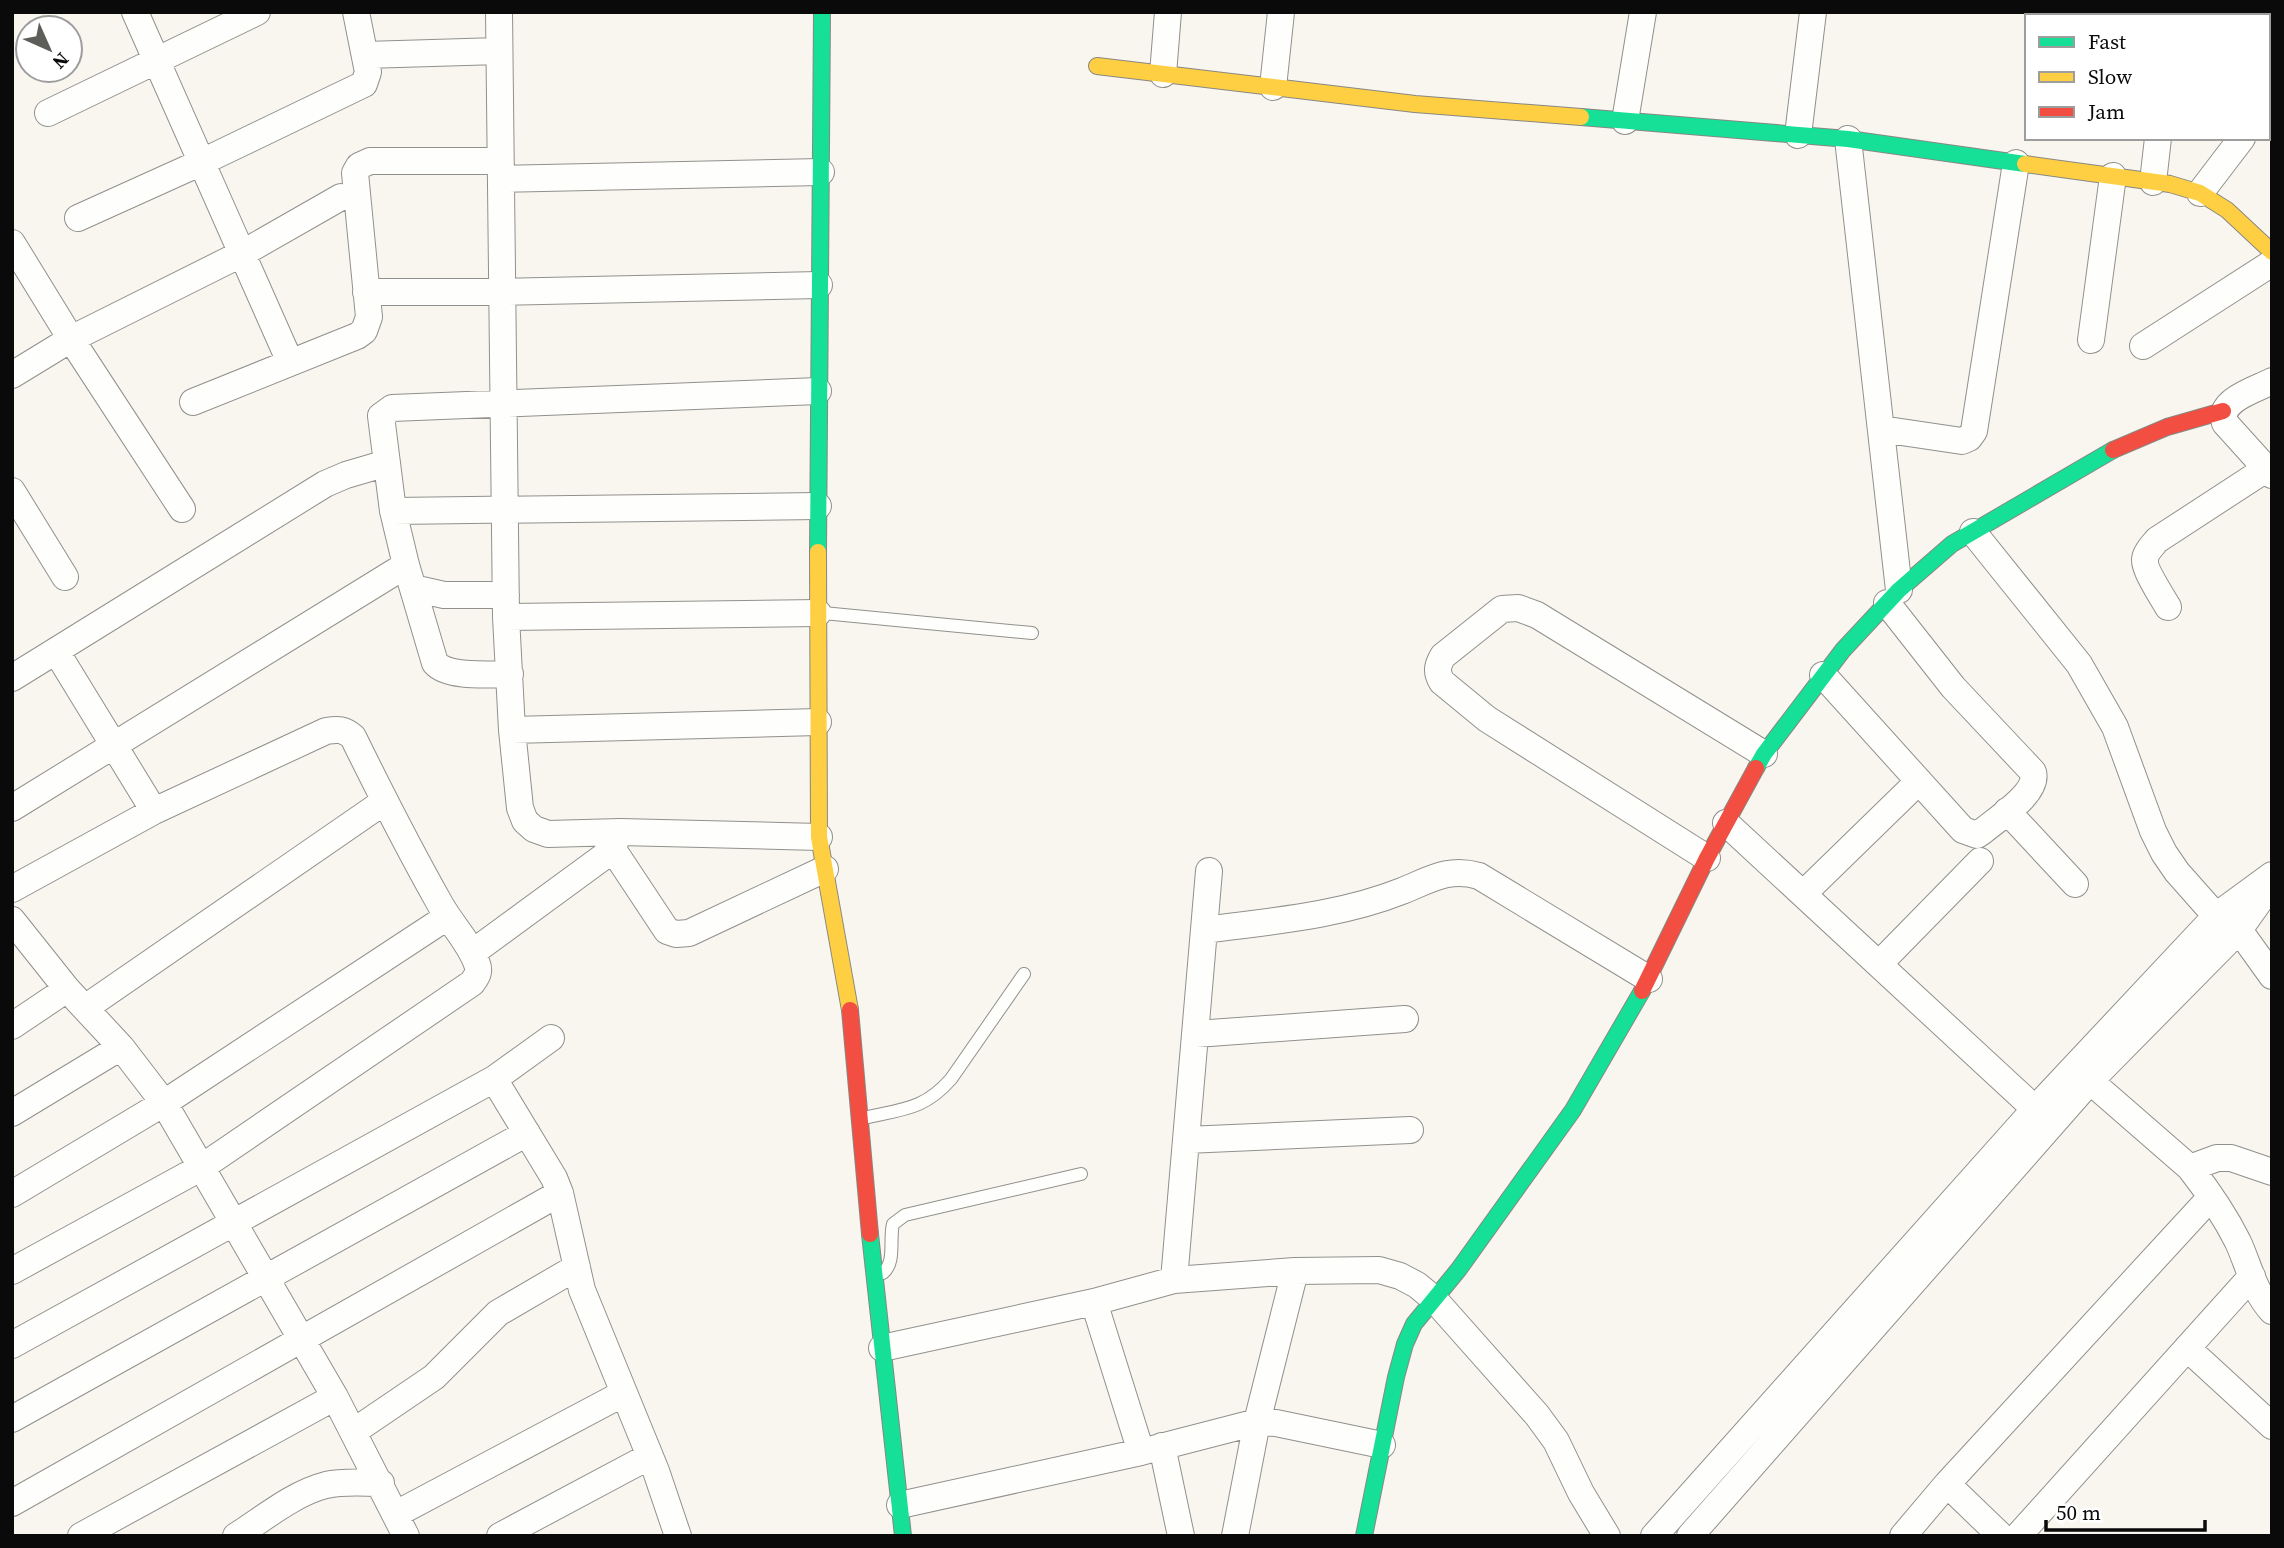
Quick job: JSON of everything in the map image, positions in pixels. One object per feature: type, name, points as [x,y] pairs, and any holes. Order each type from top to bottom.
[{"type":"street","points":[[135,12],[290,362]]},
{"type":"street","points":[[48,113],[257,12]]},
{"type":"street","points":[[78,218],[364,84],[368,72],[356,12]]},
{"type":"street","points":[[499,12],[506,606],[512,730],[520,808],[525,821],[534,829],[548,834],[616,840],[819,837]]},
{"type":"street","points":[[822,12],[818,391],[819,837],[848,993],[874,1279],[903,1536]]},
{"type":"street","points":[[1163,74],[1168,12]]},
{"type":"street","points":[[1273,87],[1281,12]]},
{"type":"street","points":[[1625,121],[1643,12]]},
{"type":"street","points":[[1798,135],[1813,12]]},
{"type":"street","points":[[365,55],[499,51]]},
{"type":"street","points":[[1097,66],[1415,104],[1848,139],[2153,182],[2200,193],[2227,210],[2272,252]]},
{"type":"street","points":[[1823,675],[1963,830],[1977,835],[2031,790],[2035,780],[2033,772],[1953,687],[1893,596],[1881,429],[1848,139]]},
{"type":"street","points":[[2153,182],[2158,140]]},
{"type":"street","points":[[2200,193],[2240,140]]},
{"type":"street","points":[[194,402],[364,331],[369,317],[355,173],[359,166],[370,161],[501,170],[821,172]]},
{"type":"street","points":[[1881,429],[1962,441],[1975,431],[2015,163]]},
{"type":"street","points":[[2091,340],[2113,176]]},
{"type":"street","points":[[12,375],[71,339],[243,253],[341,197]]},
{"type":"street","points":[[12,243],[182,509]]},
{"type":"street","points":[[2143,346],[2272,263]]},
{"type":"street","points":[[366,292],[820,285]]},
{"type":"street","points":[[1371,1530],[1382,1446],[1405,1344],[1415,1324],[1459,1269],[1573,1110],[1650,979],[1707,858],[1764,754],[1823,675],[1893,596],[1952,544],[2124,444],[2188,420],[2223,411],[2231,402],[2272,381]]},
{"type":"street","points":[[510,674],[451,673],[440,669],[435,663],[393,511],[381,416],[386,411],[392,408],[818,391]]},
{"type":"street","points":[[2168,607],[2147,568],[2145,560],[2149,550],[2157,540],[2269,472],[2225,423],[2223,411]]},
{"type":"street","points":[[12,678],[325,484],[387,463]]},
{"type":"street","points":[[12,491],[65,577]]},
{"type":"street","points":[[393,511],[818,506]]},
{"type":"street","points":[[1973,532],[2080,664],[2115,727],[2153,831],[2164,853],[2176,872],[2216,916]]},
{"type":"street","points":[[409,576],[444,595],[506,606],[818,613]]},
{"type":"street","points":[[12,808],[113,744],[409,576]]},
{"type":"street","points":[[1707,858],[1487,719],[1442,682],[1437,674],[1438,665],[1443,656],[1502,609],[1518,608],[1537,615],[1764,754]]},
{"type":"street","points":[[57,650],[153,811]]},
{"type":"street","points":[[512,730],[818,722]]},
{"type":"street","points":[[12,889],[153,811],[326,731],[337,729],[347,731],[353,737],[447,917],[478,965],[478,974],[472,983],[202,1167],[12,1271]]},
{"type":"street","points":[[1803,894],[1919,781]]},
{"type":"street","points":[[85,1009],[385,801]]},
{"type":"street","points":[[2007,811],[2075,884]]},
{"type":"street","points":[[1726,823],[2035,1109]]},
{"type":"street","points":[[616,840],[667,931],[677,934],[689,933],[825,869]]},
{"type":"street","points":[[472,953],[570,882],[616,840]]},
{"type":"street","points":[[1879,964],[1980,861]]},
{"type":"street","points":[[1174,1280],[1209,871]]},
{"type":"street","points":[[1205,930],[1348,909],[1444,874],[1462,871],[1479,876],[1650,979]]},
{"type":"street","points":[[1654,1536],[2035,1109],[2216,916],[2272,875]]},
{"type":"street","points":[[1690,1536],[2090,1081],[2239,930],[2272,883]]},
{"type":"street","points":[[12,1194],[164,1103],[447,917]]},
{"type":"street","points":[[12,920],[66,989],[121,1047],[164,1103],[335,1397],[401,1525],[624,1393]]},
{"type":"street","points":[[2239,930],[2272,976]]},
{"type":"street","points":[[12,1026],[66,989]]},
{"type":"street","points":[[1196,1034],[1405,1019]]},
{"type":"street","points":[[12,1345],[494,1079],[551,1038]]},
{"type":"street","points":[[12,1113],[121,1047]]},
{"type":"street","points":[[494,1079],[560,1193],[582,1290],[650,1456],[678,1536]]},
{"type":"street","points":[[2090,1081],[2190,1168],[2238,1242],[2259,1293],[2272,1311]]},
{"type":"street","points":[[1186,1140],[1410,1130]]},
{"type":"street","points":[[12,1419],[527,1133]]},
{"type":"street","points":[[2190,1168],[2217,1158],[2231,1158],[2272,1172]]},
{"type":"street","points":[[12,1503],[560,1193]]},
{"type":"street","points":[[1903,1536],[1947,1484],[2211,1197]]},
{"type":"street","points":[[353,1432],[434,1377],[498,1312],[577,1266]]},
{"type":"street","points":[[883,1348],[1094,1302],[1174,1280],[1295,1271],[1379,1270],[1400,1276],[1434,1299],[1537,1415],[1550,1432],[1607,1536]]},
{"type":"street","points":[[1235,1536],[1257,1422],[1295,1271]]},
{"type":"street","points":[[2018,1536],[2252,1276]]},
{"type":"street","points":[[1094,1302],[1151,1449],[1181,1536]]},
{"type":"street","points":[[2187,1348],[2272,1426]]},
{"type":"street","points":[[81,1536],[335,1397]]},
{"type":"street","points":[[900,1505],[1151,1449],[1257,1422],[1276,1423],[1382,1446]]},
{"type":"street","points":[[500,1536],[650,1456]]},
{"type":"street","points":[[236,1536],[296,1499],[323,1486],[339,1483],[381,1483]]},
{"type":"street","points":[[1947,1484],[2001,1536]]},
{"type":"lane","points":[[818,613],[1032,633]]},
{"type":"lane","points":[[860,1119],[923,1104],[938,1094],[1024,974]]},
{"type":"lane","points":[[874,1279],[889,1268],[893,1224],[905,1214],[1081,1174]]},
{"type":"traffic: fast","points":[[818,552],[822,12]]},
{"type":"traffic: fast","points":[[1581,117],[1848,139],[2025,164]]},
{"type":"traffic: fast","points":[[1756,768],[1843,650],[1899,590],[1952,544],[2113,450]]},
{"type":"traffic: fast","points":[[1364,1536],[1396,1377],[1414,1324],[1459,1269],[1573,1110],[1642,991]]},
{"type":"traffic: fast","points":[[870,1234],[903,1536]]},
{"type":"traffic: slow","points":[[1097,66],[1415,104],[1581,117]]},
{"type":"traffic: slow","points":[[2025,164],[2170,184],[2200,193],[2227,210],[2272,252]]},
{"type":"traffic: slow","points":[[818,552],[819,837],[850,1010]]},
{"type":"traffic: jam","points":[[2113,450],[2167,427],[2223,411]]},
{"type":"traffic: jam","points":[[1642,991],[1707,858],[1756,768]]},
{"type":"traffic: jam","points":[[850,1010],[870,1234]]}]
